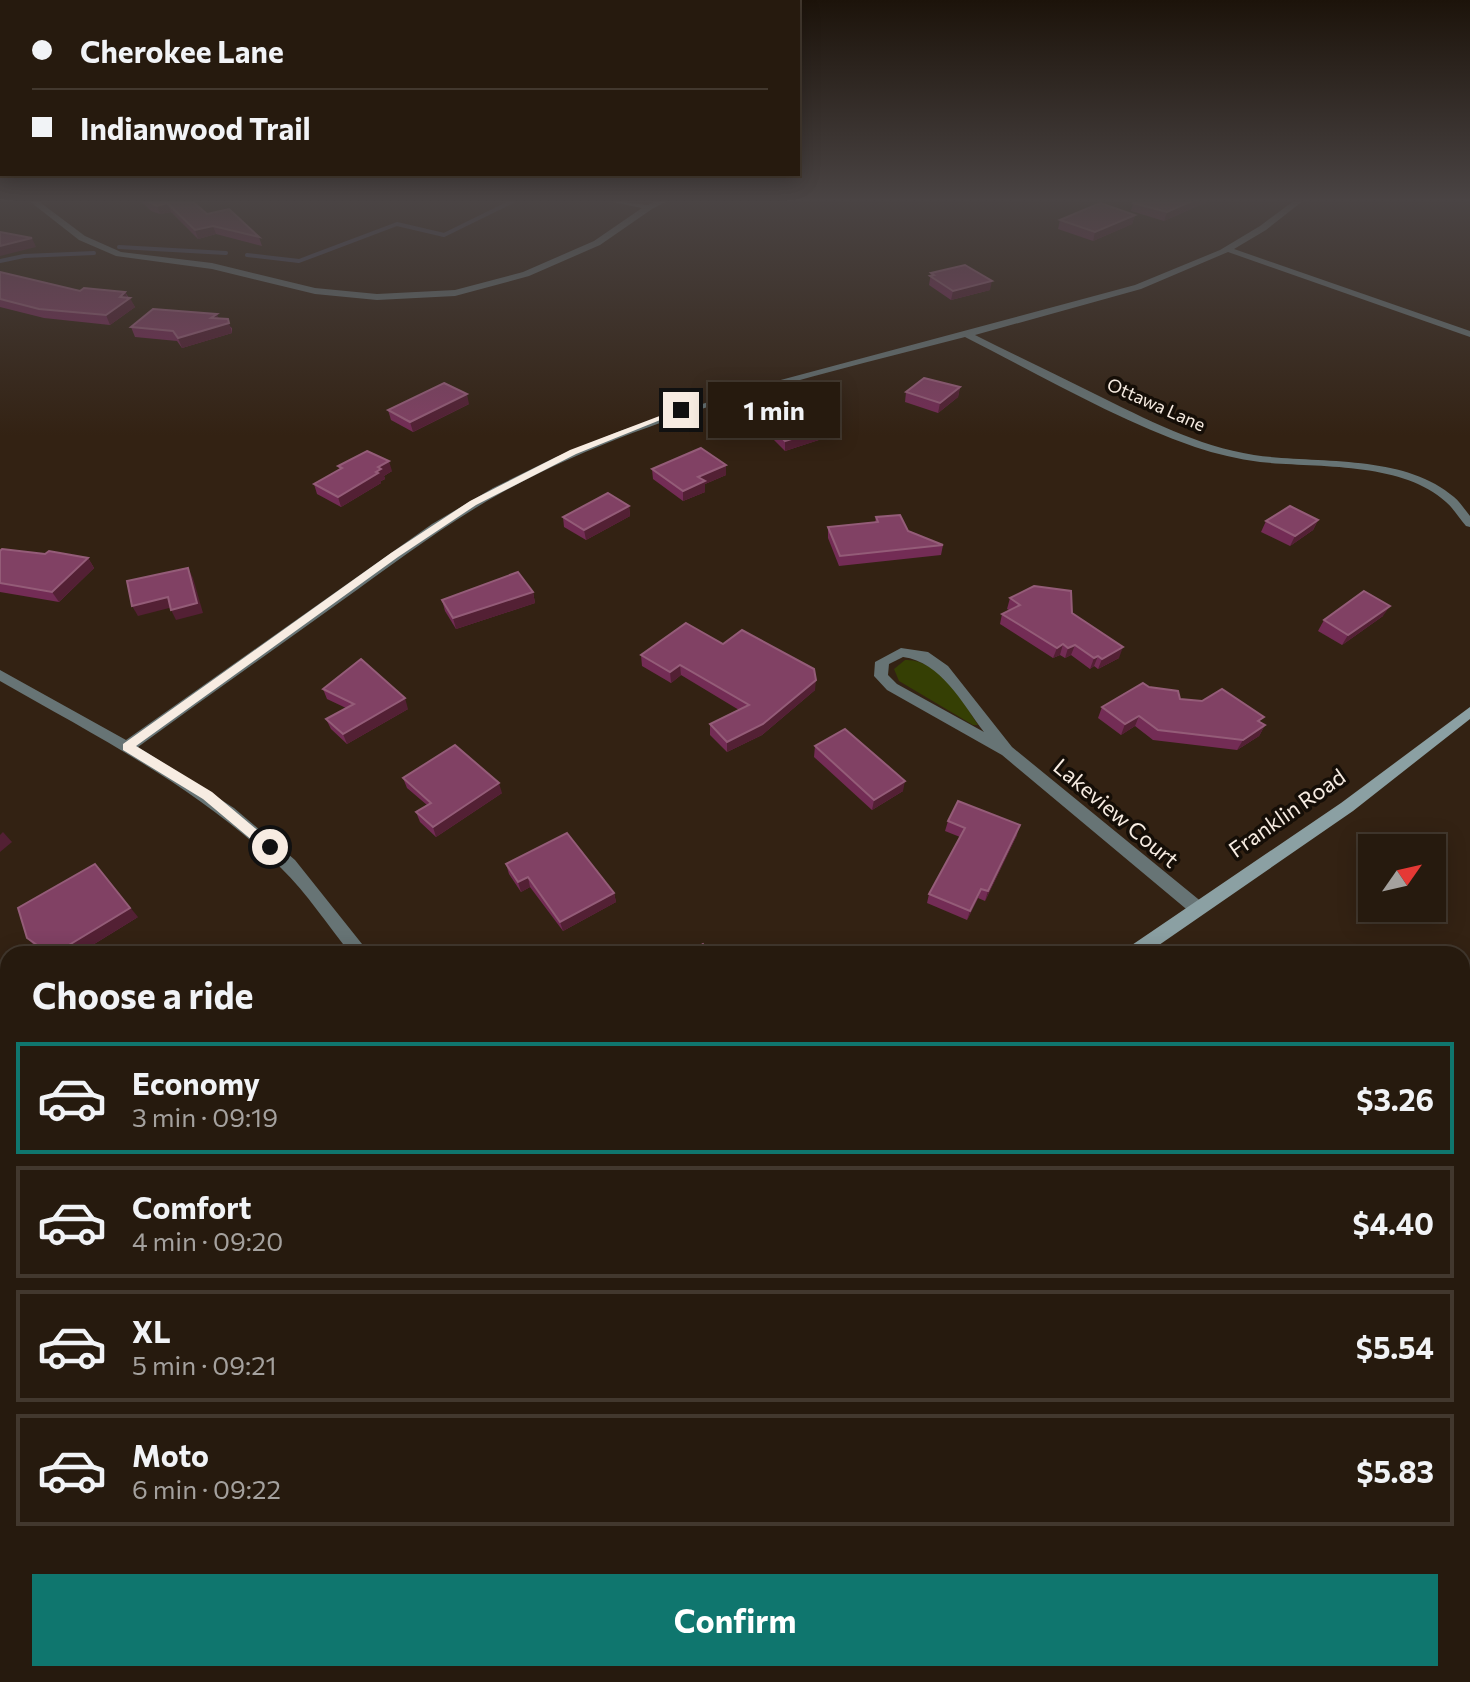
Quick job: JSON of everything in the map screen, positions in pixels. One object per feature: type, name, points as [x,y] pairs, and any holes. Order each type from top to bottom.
[{"type":"street","points":[[267,278],[323,292],[377,297],[435,295],[511,278]]},
{"type":"street","points":[[127,747],[394,555],[473,503],[525,475],[618,433],[712,400],[966,334],[1137,287],[1157,278]]},
{"type":"street","points":[[1311,278],[1470,334]]},
{"type":"street","name":"Ottawa Lane","points":[[966,334],[1184,440],[1247,457],[1365,467],[1400,475],[1446,496],[1457,504],[1470,523]]},
{"type":"street","name":"Lakeview Court","points":[[1007,751],[953,680],[932,660],[901,652],[882,662],[881,676],[892,687],[1007,751],[1197,908]]},
{"type":"street","points":[[0,675],[208,796],[289,865],[355,946]]},
{"type":"street","name":"Franklin Road","points":[[1143,946],[1347,807],[1470,712]]},
{"type":"green space","points":[[905,660],[917,661],[938,673],[957,693],[978,725],[973,725],[899,681],[894,669]]},
{"type":"building","points":[[0,278],[27,278],[80,291],[84,288],[125,292],[120,297],[130,298],[106,315],[39,309],[0,299]]},
{"type":"building","points":[[934,278],[992,281],[953,291]]},
{"type":"building","points":[[153,309],[217,314],[211,318],[228,319],[229,323],[178,338],[173,331],[131,327]]},
{"type":"building","points":[[924,378],[960,387],[940,403],[906,392]]},
{"type":"building","points":[[444,383],[467,394],[410,422],[388,410]]},
{"type":"building","points":[[815,411],[832,426],[785,441],[769,425],[782,420]]},
{"type":"building","points":[[701,448],[726,465],[698,477],[705,481],[683,491],[652,469]]},
{"type":"building","points":[[367,451],[389,461],[378,467],[381,469],[378,473],[338,497],[314,484],[342,468],[338,466]]},
{"type":"building","points":[[608,493],[629,506],[584,530],[563,517]]},
{"type":"building","points":[[1290,506],[1318,520],[1295,536],[1266,521]]},
{"type":"building","points":[[900,515],[908,531],[943,545],[840,556],[828,527],[878,522],[876,517]]},
{"type":"building","points":[[2,549],[45,554],[49,551],[88,558],[52,592],[0,583]]},
{"type":"building","points":[[188,568],[197,603],[171,610],[168,597],[132,606],[127,581]]},
{"type":"building","points":[[518,572],[533,592],[453,618],[442,600]]},
{"type":"building","points":[[1034,586],[1071,591],[1072,613],[1123,647],[1102,659],[1098,656],[1094,658],[1075,645],[1068,648],[1063,644],[1057,648],[1002,614],[1020,605],[1010,598]]},
{"type":"building","points":[[1364,591],[1390,606],[1348,635],[1324,620]]},
{"type":"building","points":[[686,623],[723,644],[742,630],[814,669],[816,680],[763,724],[727,742],[710,724],[749,705],[680,665],[670,672],[641,655]]},
{"type":"building","points":[[361,659],[405,698],[343,734],[326,719],[354,704],[323,689]]},
{"type":"building","points":[[1143,683],[1149,687],[1178,691],[1180,699],[1202,701],[1222,689],[1264,717],[1258,721],[1265,725],[1243,740],[1158,730],[1139,716],[1125,724],[1102,707]]},
{"type":"building","points":[[845,729],[905,781],[874,800],[815,746]]},
{"type":"building","points":[[455,745],[499,783],[433,827],[416,812],[431,803],[403,778]]},
{"type":"building","points":[[958,801],[1020,825],[988,891],[981,889],[970,911],[929,894],[965,828],[948,821]]},
{"type":"building","points":[[567,833],[614,893],[560,922],[528,877],[518,882],[506,864]]},
{"type":"building","points":[[95,864],[130,908],[67,946],[38,946],[27,938],[18,908]]},
{"type":"route","points":[[270,847],[208,796],[127,747],[394,555],[473,503],[573,452],[681,410]]}]
